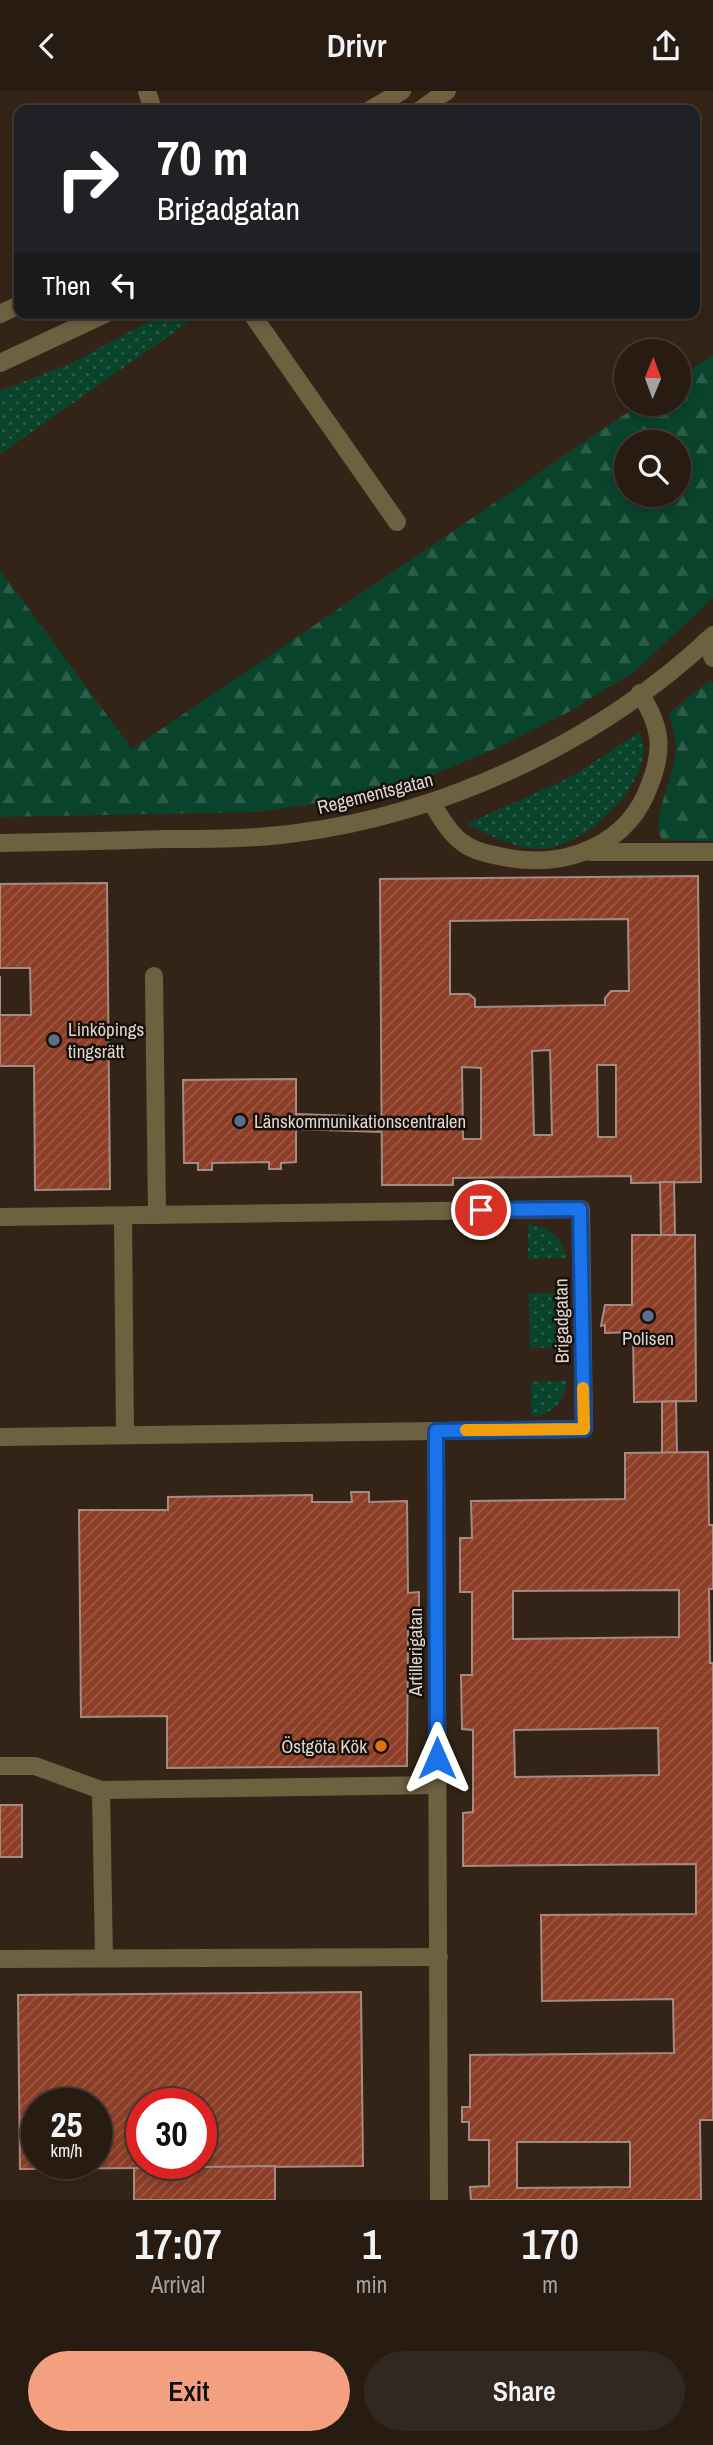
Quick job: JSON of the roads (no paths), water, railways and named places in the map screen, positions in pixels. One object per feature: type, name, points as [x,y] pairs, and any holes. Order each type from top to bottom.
[{"type":"street","points":[[378,105],[402,91]]},
{"type":"street","points":[[427,105],[447,91]]},
{"type":"street","points":[[0,363],[94,319]]},
{"type":"street","points":[[255,319],[397,522]]},
{"type":"street","name":"Regementsgatan","points":[[0,843],[244,838],[298,833],[369,820],[431,802],[499,776],[565,745],[711,645]]},
{"type":"street","points":[[431,802],[445,825],[464,844],[483,853],[518,860],[553,861],[586,852],[611,839],[635,816],[656,767],[658,738],[652,715],[640,693]]},
{"type":"street","points":[[586,852],[713,852]]},
{"type":"street","points":[[154,976],[157,1215]]},
{"type":"street","name":"Brigadgatan","points":[[0,1217],[580,1209],[584,1429],[0,1437]]},
{"type":"street","points":[[123,1216],[125,1435]]},
{"type":"street","name":"Artillerigatan","points":[[436,1431],[439,2200]]},
{"type":"street","points":[[0,1766],[36,1766],[101,1790],[437,1785]]},
{"type":"street","points":[[101,1790],[104,1958]]},
{"type":"street","points":[[0,1959],[439,1957]]},
{"type":"place","name":"Linköpings tingsrätt","points":[[54,1040]]},
{"type":"place","name":"Länskommunikationscentralen","points":[[240,1121]]},
{"type":"place","name":"Polisen","points":[[648,1316]]},
{"type":"place","name":"Östgöta Kök","points":[[381,1746]]}]
